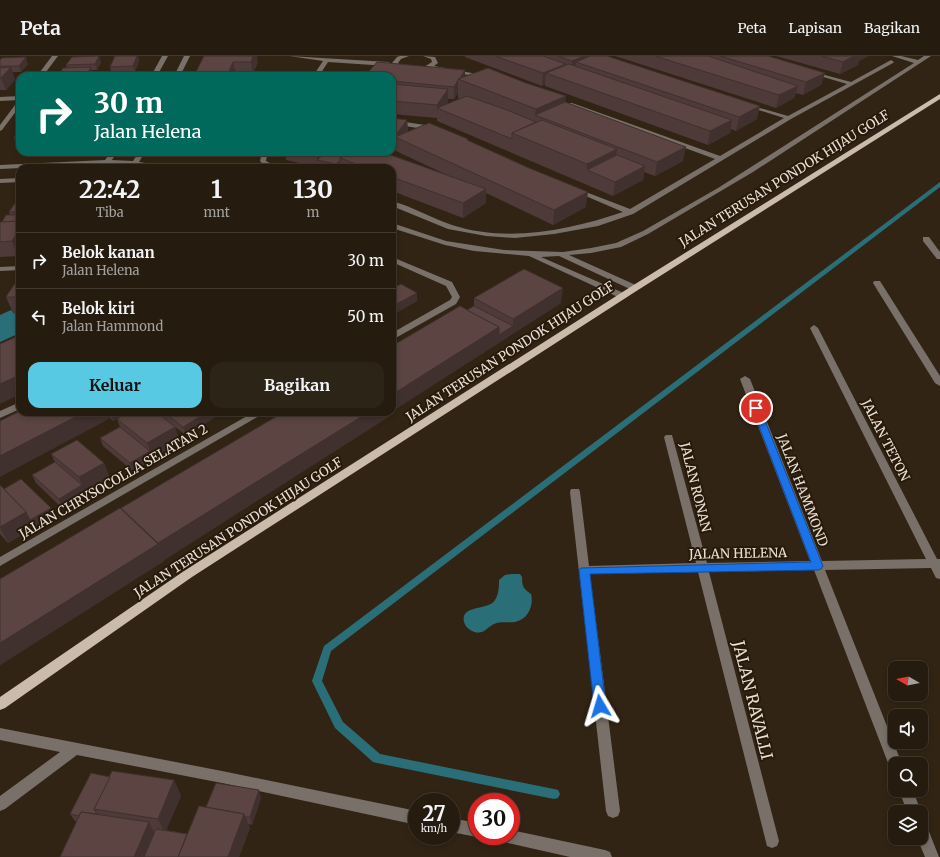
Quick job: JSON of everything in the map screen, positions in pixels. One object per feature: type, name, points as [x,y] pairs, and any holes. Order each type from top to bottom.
[{"type":"main road","name":"JALAN TERUSAN PONDOK HIJAU GOLF","points":[[0,704],[188,574],[635,288],[940,96]]},
{"type":"street","points":[[43,72],[55,56]]},
{"type":"street","points":[[156,72],[165,56]]},
{"type":"street","points":[[179,72],[187,56]]},
{"type":"street","points":[[292,56],[326,60],[394,61],[406,56]]},
{"type":"street","points":[[426,56],[433,58],[439,56]]},
{"type":"street","points":[[896,56],[918,62]]},
{"type":"street","points":[[396,227],[437,242],[529,255],[560,254],[618,245],[636,237],[708,197],[770,160],[928,56]]},
{"type":"street","points":[[430,67],[435,63],[433,58]]},
{"type":"street","points":[[318,72],[326,60]]},
{"type":"street","points":[[394,61],[403,68],[417,69],[430,67],[462,71],[492,78]]},
{"type":"street","points":[[396,205],[451,227],[486,234],[515,236],[554,232],[595,224],[630,212],[789,118],[850,83],[891,62]]},
{"type":"street","points":[[806,71],[850,83]]},
{"type":"street","points":[[0,99],[16,98]]},
{"type":"street","points":[[560,101],[720,159]]},
{"type":"street","points":[[745,104],[789,118]]},
{"type":"street","points":[[0,129],[16,107]]},
{"type":"street","points":[[396,123],[425,127],[439,132]]},
{"type":"street","points":[[0,167],[16,167]]},
{"type":"street","points":[[0,181],[16,180]]},
{"type":"street","points":[[571,188],[630,212]]},
{"type":"street","points":[[926,239],[940,257]]},
{"type":"street","points":[[560,254],[635,288]]},
{"type":"street","points":[[529,255],[623,296]]},
{"type":"street","points":[[396,261],[449,284],[456,296],[452,302],[396,335]]},
{"type":"street","points":[[0,269],[16,268]]},
{"type":"street","points":[[877,283],[940,383]]},
{"type":"street","name":"JALAN TETON","points":[[814,328],[937,563],[940,575]]},
{"type":"street","name":"JALAN HAMMOND","points":[[745,379],[892,757]]},
{"type":"street","points":[[0,415],[16,407]]},
{"type":"street","name":"JALAN CHRYSOCOLLA SELATAN 2","points":[[0,562],[254,416]]},
{"type":"street","name":"JALAN RONAN","points":[[669,437],[702,568]]},
{"type":"street","points":[[575,492],[613,811]]},
{"type":"street","name":"JALAN HELENA","points":[[584,570],[937,563]]},
{"type":"street","name":"JALAN RAVALLI","points":[[702,568],[772,841]]},
{"type":"street","points":[[0,734],[76,748],[408,816]]},
{"type":"street","points":[[0,804],[76,748]]},
{"type":"street","points":[[520,839],[605,857]]},
{"type":"street","points":[[927,845],[932,857]]},
{"type":"water","points":[[11,310],[16,315],[16,335],[0,342],[0,315]]},
{"type":"water","points":[[520,574],[524,587],[531,594],[532,603],[527,615],[520,621],[494,624],[479,633],[469,629],[464,622],[464,616],[466,613],[470,610],[487,606],[492,603],[497,595],[499,580],[505,575]]},
{"type":"building","points":[[99,56],[95,64],[66,65],[72,57]]},
{"type":"building","points":[[115,56],[137,56],[133,66],[110,67]]},
{"type":"building","points":[[204,56],[253,56],[251,62],[233,62],[229,72],[196,72]]},
{"type":"building","points":[[495,56],[543,56],[566,64],[543,73]]},
{"type":"building","points":[[558,56],[584,56],[572,61]]},
{"type":"building","points":[[590,56],[607,56],[760,106],[739,117],[576,62]]},
{"type":"building","points":[[655,56],[708,56],[798,86],[779,95]]},
{"type":"building","points":[[720,56],[768,56],[825,73],[806,82]]},
{"type":"building","points":[[822,56],[854,56],[843,62]]},
{"type":"building","points":[[26,57],[19,66],[0,66],[0,60],[2,58]]},
{"type":"building","points":[[377,62],[465,70],[454,87],[396,81],[396,72],[368,72]]},
{"type":"building","points":[[569,64],[732,120],[710,131],[546,73]]},
{"type":"building","points":[[11,67],[1,78],[0,78],[0,68]]},
{"type":"building","points":[[91,67],[88,72],[61,72],[63,68]]},
{"type":"building","points":[[488,68],[526,83],[566,96],[536,109],[458,79]]},
{"type":"building","points":[[396,84],[448,89],[437,105],[396,101]]},
{"type":"building","points":[[467,96],[536,122],[512,133],[512,139],[437,108]]},
{"type":"building","points":[[565,102],[686,147],[657,162],[535,115]]},
{"type":"building","points":[[396,119],[407,120],[396,135]]},
{"type":"building","points":[[542,120],[617,149],[587,164],[512,133]]},
{"type":"building","points":[[429,123],[468,139],[467,140],[529,168],[588,192],[554,210],[396,137]]},
{"type":"building","points":[[617,155],[645,166],[615,182],[587,170]]},
{"type":"building","points":[[322,156],[344,156],[340,158],[340,161],[336,164],[317,160]]},
{"type":"building","points":[[344,156],[393,156],[486,189],[463,203],[396,178],[396,164],[356,164],[340,158]]},
{"type":"building","points":[[15,203],[16,212],[9,212]]},
{"type":"building","points":[[6,215],[16,215],[16,221],[2,222]]},
{"type":"building","points":[[16,221],[16,234],[12,241],[0,242],[0,222]]},
{"type":"building","points":[[524,269],[563,288],[513,319],[474,298]]},
{"type":"building","points":[[16,282],[16,297],[6,297]]},
{"type":"building","points":[[401,284],[417,293],[396,304],[396,286]]},
{"type":"building","points":[[460,306],[499,327],[396,392],[396,344]]},
{"type":"building","points":[[474,306],[513,326],[499,335],[499,327],[467,310]]},
{"type":"building","points":[[16,337],[16,377],[0,384],[0,344]]},
{"type":"building","points":[[16,413],[16,416],[77,416],[0,456],[0,421]]},
{"type":"building","points":[[122,416],[161,416],[175,427],[147,443],[117,419]]},
{"type":"building","points":[[169,416],[201,416],[183,427]]},
{"type":"building","points":[[277,416],[363,416],[158,543],[121,508]]},
{"type":"building","points":[[120,427],[150,451],[130,463],[100,438]]},
{"type":"building","points":[[77,440],[104,463],[79,477],[51,454]]},
{"type":"building","points":[[55,462],[82,485],[59,499],[32,475]]},
{"type":"building","points":[[21,479],[51,508],[30,520],[26,512],[4,489]]},
{"type":"building","points":[[0,485],[26,512],[0,527]]},
{"type":"building","points":[[120,508],[158,544],[0,643],[0,579]]},
{"type":"building","points":[[112,771],[174,780],[158,819],[94,809]]},
{"type":"building","points":[[91,773],[110,777],[94,809],[97,814],[81,812],[79,816],[70,814]]},
{"type":"building","points":[[216,783],[259,790],[250,817],[245,817],[244,814],[206,807]]},
{"type":"building","points":[[199,806],[244,814],[228,857],[178,857]]},
{"type":"building","points":[[81,812],[149,822],[134,857],[60,857]]},
{"type":"building","points":[[156,829],[187,834],[178,857],[144,857]]},
{"type":"waterway","points":[[554,794],[377,758],[339,725],[317,681],[327,649],[940,184]]},
{"type":"route","points":[[600,706],[584,570],[818,566],[756,408]]}]
